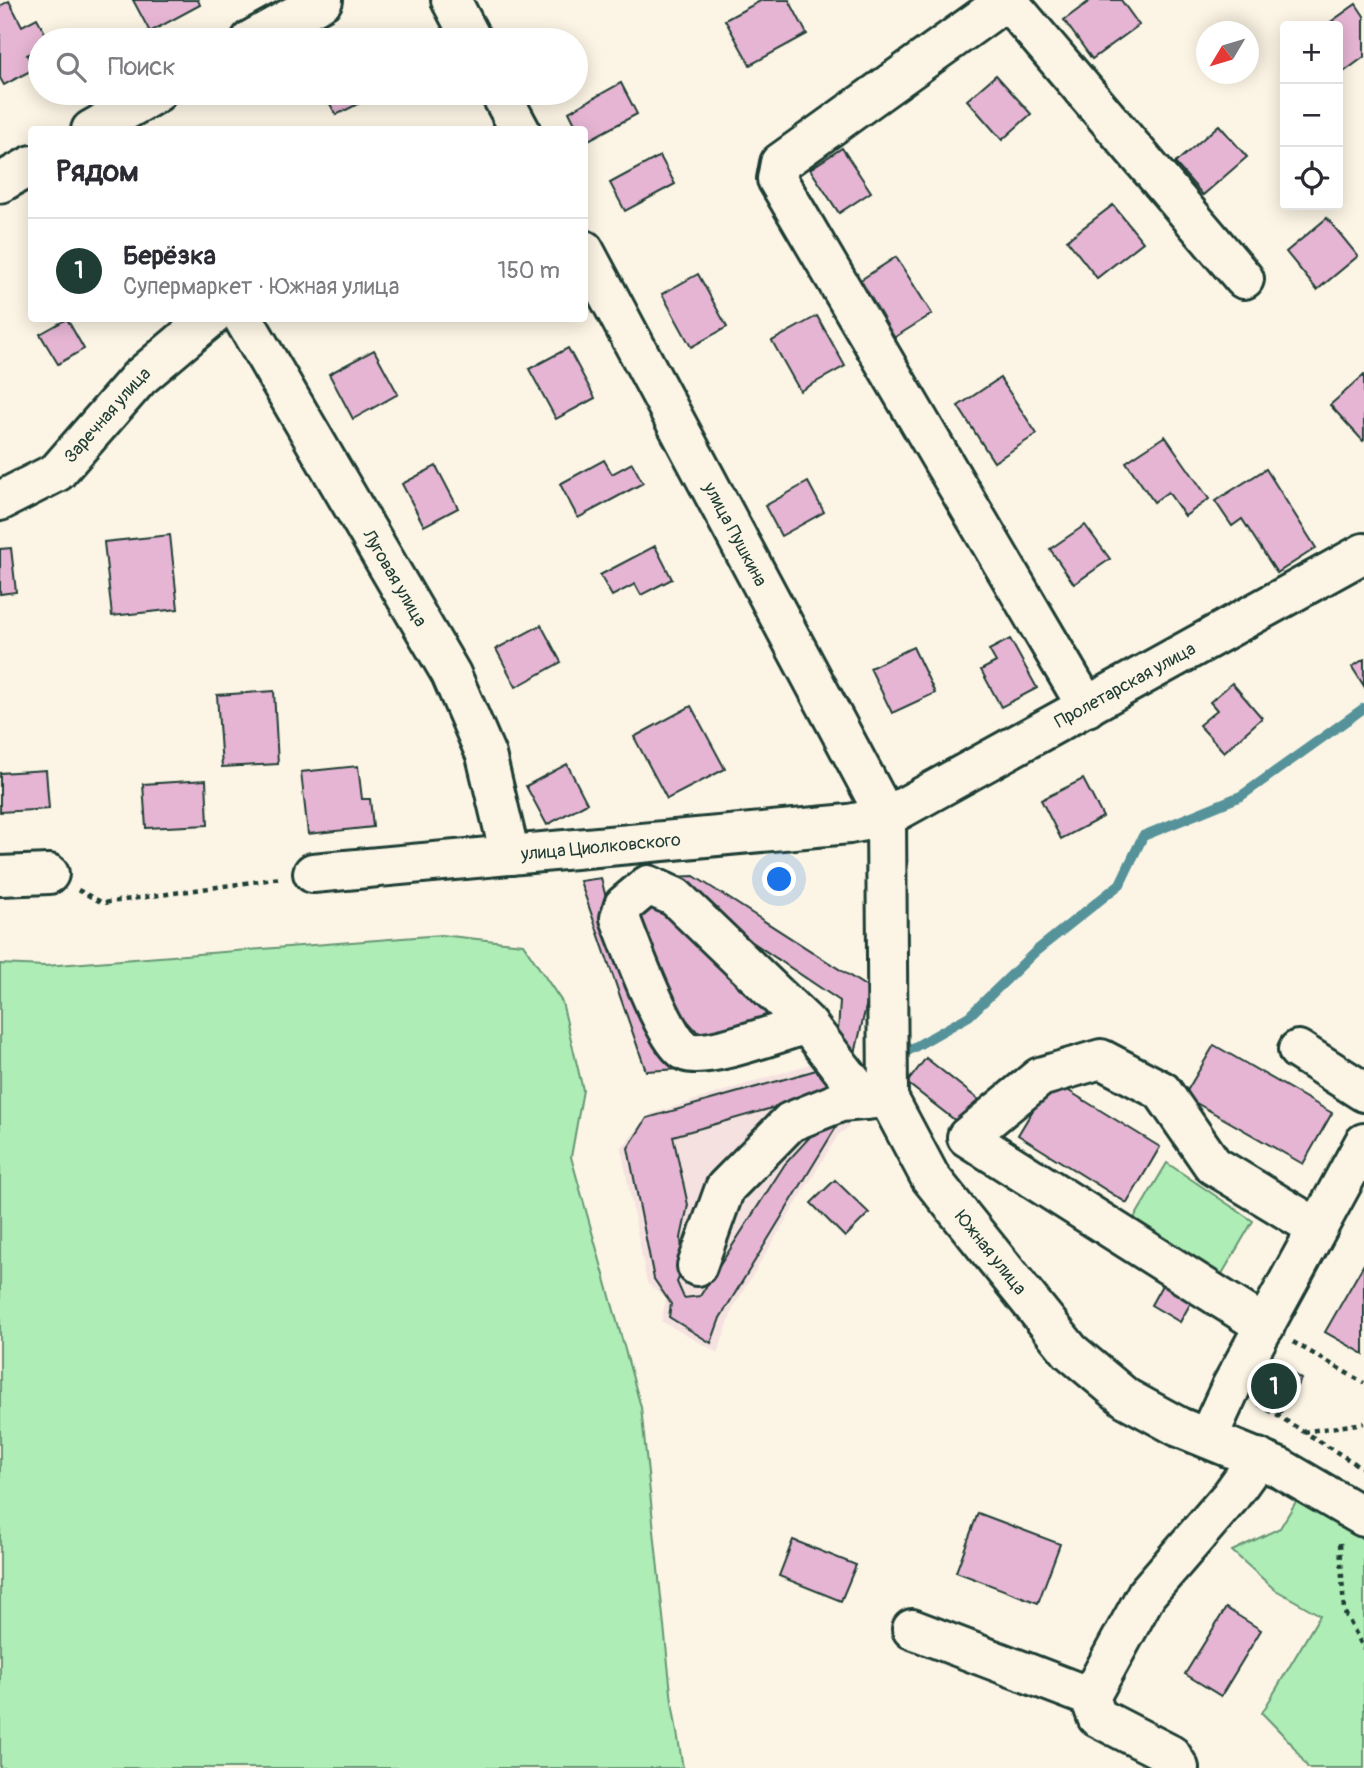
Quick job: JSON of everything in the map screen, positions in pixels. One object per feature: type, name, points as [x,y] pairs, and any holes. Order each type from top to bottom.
[{"type":"street","points":[[273,28],[323,0]]},
{"type":"street","points":[[451,0],[466,28]]},
{"type":"street","points":[[1087,707],[777,179],[780,163],[1007,0],[1244,279]]},
{"type":"street","points":[[506,105],[518,126]]},
{"type":"street","points":[[101,126],[140,110]]},
{"type":"street","points":[[0,183],[28,167]]},
{"type":"street","name":"улица Пушкина","points":[[588,258],[886,817]]},
{"type":"street","name":"Заречная улица","points":[[0,501],[57,472],[139,378],[205,322]]},
{"type":"street","name":"Луговая улица","points":[[245,322],[451,674],[486,755],[510,855]]},
{"type":"street","name":"Пролетарская улица","points":[[886,817],[1363,555]]},
{"type":"street","name":"улица Циолковского","points":[[313,873],[849,824],[886,817]]},
{"type":"street","name":"Южная улица","points":[[886,817],[877,1099],[930,1177],[1070,1351],[1126,1398],[1180,1427],[1258,1458],[1350,1509]]},
{"type":"street","points":[[0,876],[50,874]]},
{"type":"street","points":[[807,1024],[702,1054],[684,1052],[674,1042],[658,1011],[620,918],[624,905],[648,885],[675,897],[807,1024],[877,1099]]},
{"type":"street","points":[[1298,1050],[1364,1092]]},
{"type":"street","points":[[1265,1326],[967,1138],[1040,1077],[1101,1059],[1162,1091],[1213,1165],[1317,1228]]},
{"type":"street","points":[[697,1266],[724,1188],[790,1122],[840,1102],[877,1099]]},
{"type":"street","points":[[1208,1437],[1231,1387],[1362,1149]]},
{"type":"street","points":[[1179,1768],[1171,1755],[1097,1717],[1090,1697],[1147,1593],[1230,1497],[1258,1458]]},
{"type":"street","points":[[912,1629],[1090,1697]]},
{"type":"path","points":[[50,874],[103,903],[313,873]]},
{"type":"path","points":[[1265,1326],[1364,1383]]},
{"type":"path","points":[[1231,1387],[1364,1469]]},
{"type":"path","points":[[1303,1432],[1364,1423]]},
{"type":"path","points":[[1350,1509],[1344,1611],[1364,1649]]},
{"type":"shaded area","points":[[822,1060],[854,1104],[848,1128],[838,1135],[734,1306],[718,1353],[661,1321],[666,1299],[647,1283],[621,1148],[651,1114]]},
{"type":"green space","points":[[441,935],[523,944],[562,1002],[583,1090],[571,1157],[641,1407],[672,1702],[683,1768],[0,1768],[0,964],[45,966]]},
{"type":"green space","points":[[1167,1163],[1253,1221],[1219,1279],[1132,1222]]},
{"type":"green space","points":[[1302,1492],[1364,1530],[1364,1768],[1308,1768],[1290,1742],[1262,1713],[1320,1615],[1274,1589],[1232,1551],[1280,1528]]},
{"type":"building","points":[[133,0],[198,0],[200,5],[157,28],[148,28]]},
{"type":"building","points":[[762,0],[789,0],[807,34],[750,65],[725,20]]},
{"type":"building","points":[[1091,0],[1121,0],[1139,25],[1092,59],[1064,20]]},
{"type":"building","points":[[9,1],[22,26],[37,18],[42,28],[28,28],[28,72],[4,85],[0,78],[0,6]]},
{"type":"building","points":[[1356,4],[1364,16],[1364,57],[1343,72],[1343,21],[1332,21]]},
{"type":"building","points":[[996,75],[1031,114],[1002,140],[967,100]]},
{"type":"building","points":[[621,83],[637,114],[588,140],[588,126],[576,126],[569,112],[582,105],[588,105],[588,101]]},
{"type":"building","points":[[331,105],[356,105],[336,115]]},
{"type":"building","points":[[1219,125],[1247,157],[1203,195],[1175,163]]},
{"type":"building","points":[[842,148],[871,192],[839,213],[810,169]]},
{"type":"building","points":[[660,156],[675,184],[625,211],[610,183]]},
{"type":"building","points":[[1113,205],[1143,242],[1097,278],[1067,240]]},
{"type":"building","points":[[1327,218],[1358,256],[1317,290],[1286,252]]},
{"type":"building","points":[[896,257],[932,314],[892,339],[856,283]]},
{"type":"building","points":[[698,274],[727,327],[691,347],[662,294]]},
{"type":"building","points":[[817,316],[845,366],[800,391],[772,341]]},
{"type":"building","points":[[62,322],[69,322],[84,349],[58,364],[40,334]]},
{"type":"building","points":[[568,348],[595,398],[556,419],[529,369]]},
{"type":"building","points":[[374,350],[398,394],[353,419],[329,374]]},
{"type":"building","points":[[1364,375],[1364,440],[1363,441],[1330,405]]},
{"type":"building","points":[[1000,378],[1037,434],[994,462],[958,406]]},
{"type":"building","points":[[1165,436],[1209,499],[1185,516],[1168,492],[1154,502],[1126,462]]},
{"type":"building","points":[[604,460],[612,474],[632,463],[643,483],[578,518],[560,484]]},
{"type":"building","points":[[436,466],[458,508],[424,526],[402,484]]},
{"type":"building","points":[[1266,469],[1316,548],[1277,573],[1242,519],[1232,526],[1215,501]]},
{"type":"building","points":[[808,482],[824,512],[781,536],[765,506]]},
{"type":"building","points":[[1085,525],[1110,559],[1074,584],[1050,549]]},
{"type":"building","points":[[170,535],[178,609],[112,616],[104,542]]},
{"type":"building","points":[[655,546],[672,579],[641,595],[635,584],[612,596],[600,575]]},
{"type":"building","points":[[11,548],[16,592],[0,594],[0,549]]},
{"type":"building","points":[[541,625],[561,662],[516,687],[496,649]]},
{"type":"building","points":[[1010,639],[1037,688],[1001,707],[981,670],[996,662],[989,650]]},
{"type":"building","points":[[913,647],[935,693],[892,713],[870,668]]},
{"type":"building","points":[[1364,659],[1364,686],[1352,667]]},
{"type":"building","points":[[1232,683],[1262,718],[1224,752],[1199,725],[1217,710],[1210,702]]},
{"type":"building","points":[[274,691],[278,764],[222,767],[217,695]]},
{"type":"building","points":[[691,706],[725,769],[667,799],[634,737]]},
{"type":"building","points":[[567,764],[587,803],[547,825],[526,786]]},
{"type":"building","points":[[358,766],[362,799],[370,799],[373,827],[308,834],[301,772]]},
{"type":"building","points":[[46,770],[49,809],[0,812],[0,773]]},
{"type":"building","points":[[1083,779],[1103,817],[1061,839],[1041,800]]},
{"type":"building","points":[[206,780],[208,825],[146,828],[143,784]]},
{"type":"building","points":[[694,876],[870,989],[855,1054],[837,1047],[840,1001],[718,919],[673,877]]},
{"type":"building","points":[[601,878],[611,918],[680,1069],[646,1071],[580,881]]},
{"type":"building","points":[[658,899],[783,1024],[708,1044],[669,1000],[630,919]]},
{"type":"building","points":[[1214,1045],[1332,1113],[1303,1164],[1184,1096]]},
{"type":"building","points":[[926,1058],[984,1104],[965,1128],[907,1083]]},
{"type":"building","points":[[820,1069],[835,1086],[811,1097],[673,1136],[688,1205],[681,1238],[683,1269],[677,1282],[684,1298],[700,1296],[785,1164],[818,1128],[846,1111],[720,1318],[711,1343],[669,1317],[671,1304],[654,1279],[628,1148],[647,1118]]},
{"type":"building","points":[[1051,1080],[1160,1147],[1127,1203],[1018,1135]]},
{"type":"building","points":[[835,1180],[869,1213],[845,1237],[811,1203]]},
{"type":"building","points":[[1364,1264],[1364,1354],[1325,1332]]},
{"type":"building","points":[[1167,1276],[1197,1292],[1180,1322],[1151,1305]]},
{"type":"building","points":[[1268,1358],[1301,1379],[1280,1414],[1246,1394]]},
{"type":"building","points":[[978,1513],[1060,1544],[1038,1603],[956,1572]]},
{"type":"building","points":[[793,1540],[856,1565],[841,1601],[779,1576]]},
{"type":"building","points":[[1226,1608],[1261,1630],[1221,1696],[1185,1674]]},
{"type":"waterway","points":[[906,1052],[969,1016],[1036,951],[1120,884],[1143,836],[1241,796],[1364,708]]},
{"type":"place","name":"Берёзка","points":[[1274,1386]]}]
